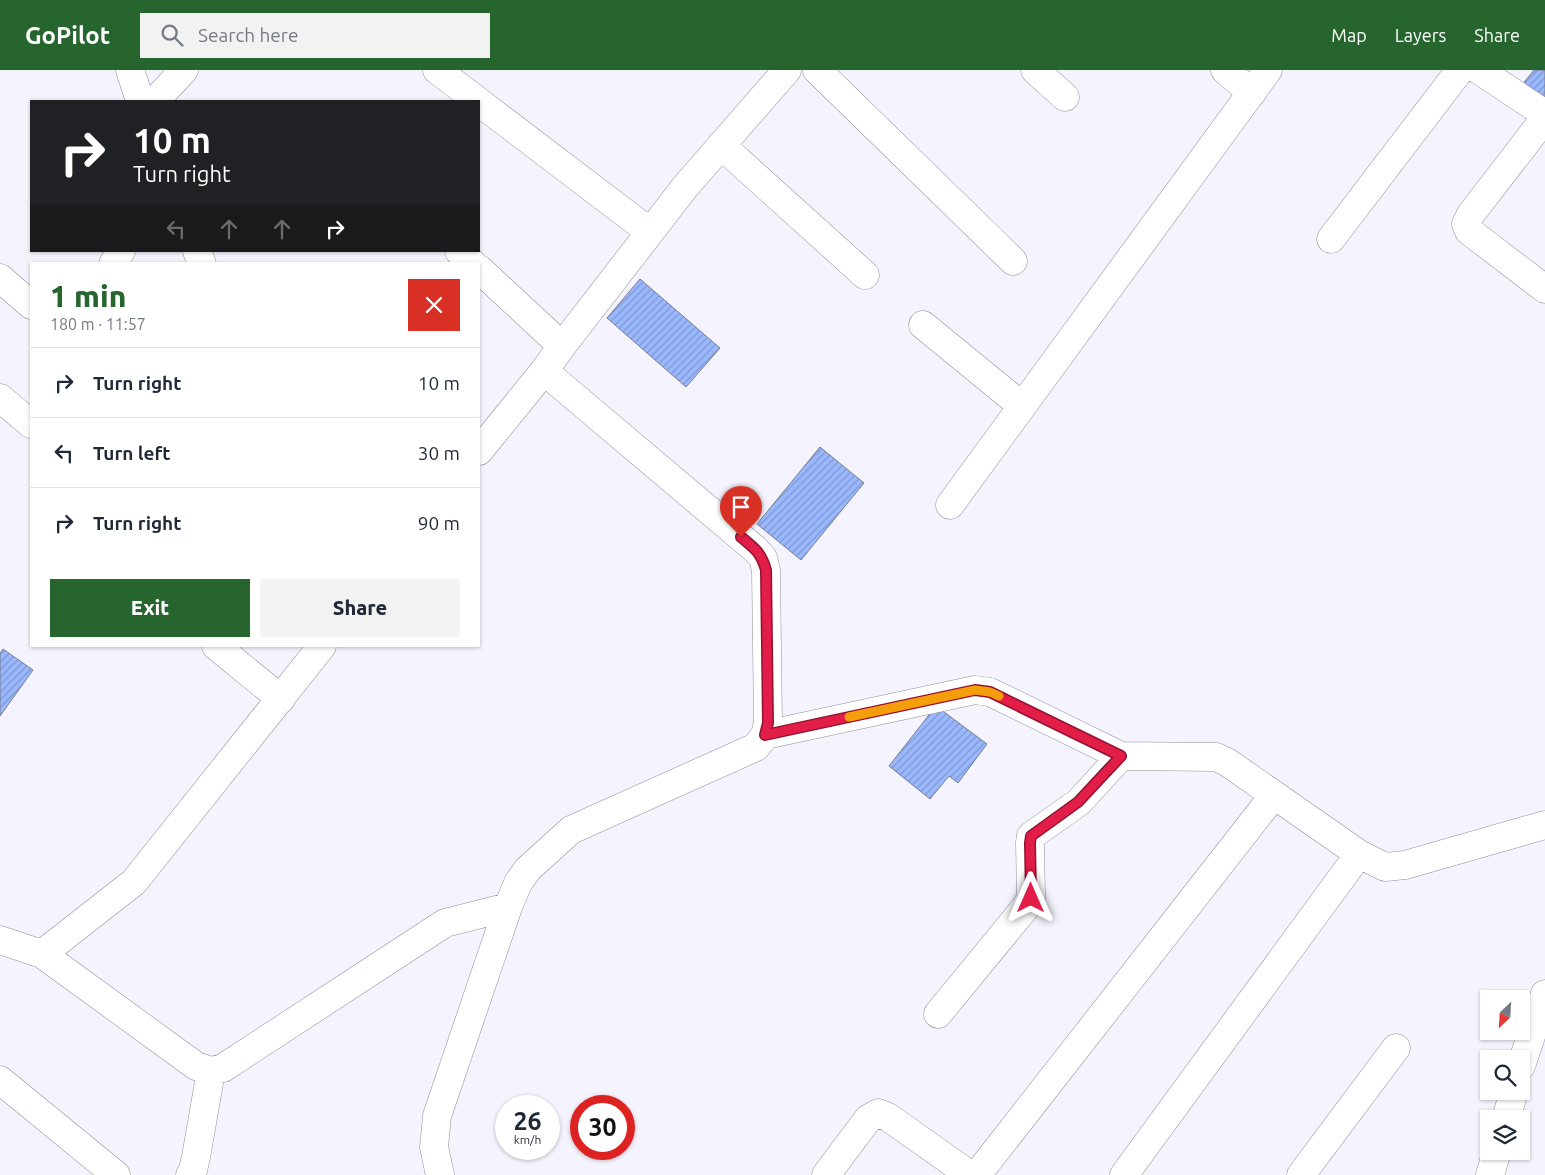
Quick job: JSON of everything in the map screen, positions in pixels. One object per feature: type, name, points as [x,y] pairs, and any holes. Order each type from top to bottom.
[{"type":"street","points":[[130,70],[140,100]]},
{"type":"street","points":[[156,100],[184,70]]},
{"type":"street","points":[[437,70],[475,100]]},
{"type":"street","points":[[817,70],[1013,261]]},
{"type":"street","points":[[1035,70],[1065,97]]},
{"type":"street","points":[[1225,70],[1252,93]]},
{"type":"street","points":[[950,505],[1268,70]]},
{"type":"street","points":[[1331,238],[1460,70]]},
{"type":"street","points":[[1479,70],[1545,114]]},
{"type":"street","points":[[480,451],[544,371],[684,187],[782,72]]},
{"type":"street","points":[[480,104],[650,232]]},
{"type":"street","points":[[1545,118],[1471,214],[1466,224],[1469,231],[1545,288]]},
{"type":"street","points":[[721,145],[865,275]]},
{"type":"street","points":[[460,252],[471,262]]},
{"type":"street","points":[[480,270],[562,346]]},
{"type":"street","points":[[0,278],[30,304]]},
{"type":"street","points":[[923,325],[1022,406]]},
{"type":"street","points":[[440,1175],[434,1147],[436,1116],[508,907],[518,883],[528,869],[571,830],[756,747],[765,735],[768,723],[766,570],[763,558],[756,550],[544,371]]},
{"type":"street","points":[[0,398],[30,423]]},
{"type":"street","points":[[217,647],[281,698]]},
{"type":"street","points":[[42,954],[134,882],[321,647]]},
{"type":"street","points":[[765,735],[975,690],[990,692],[1121,756],[1216,757],[1227,762],[1360,854],[1385,867],[1405,865],[1545,825]]},
{"type":"street","points":[[938,1014],[1025,908],[1031,898],[1031,836],[1078,802],[1121,756]]},
{"type":"street","points":[[977,1175],[1274,795]]},
{"type":"street","points":[[1124,1175],[1360,854]]},
{"type":"street","points":[[0,940],[42,954],[196,1066],[211,1071],[222,1068],[445,923],[508,907]]},
{"type":"street","points":[[1531,1054],[1545,994]]},
{"type":"street","points":[[1302,1175],[1396,1048]]},
{"type":"street","points":[[190,1175],[196,1156],[211,1071]]},
{"type":"street","points":[[0,1080],[116,1175]]},
{"type":"street","points":[[826,1175],[868,1119],[878,1113],[888,1117],[970,1175]]},
{"type":"street","points":[[1490,1175],[1494,1160]]},
{"type":"building","points":[[1534,70],[1545,70],[1545,106],[1521,86]]},
{"type":"building","points":[[640,279],[720,348],[686,387],[607,318]]},
{"type":"building","points":[[820,447],[864,483],[801,560],[757,524]]},
{"type":"building","points":[[3,649],[33,670],[0,716],[0,653]]},
{"type":"building","points":[[936,706],[987,744],[958,783],[949,776],[930,799],[889,766]]},
{"type":"slow traffic","points":[[849,717],[975,690],[990,692],[999,696]]},
{"type":"route","points":[[741,537],[763,558],[766,570],[768,723],[765,735],[975,690],[990,692],[1005,698],[1121,756],[1078,802],[1031,836],[1031,898]]}]
